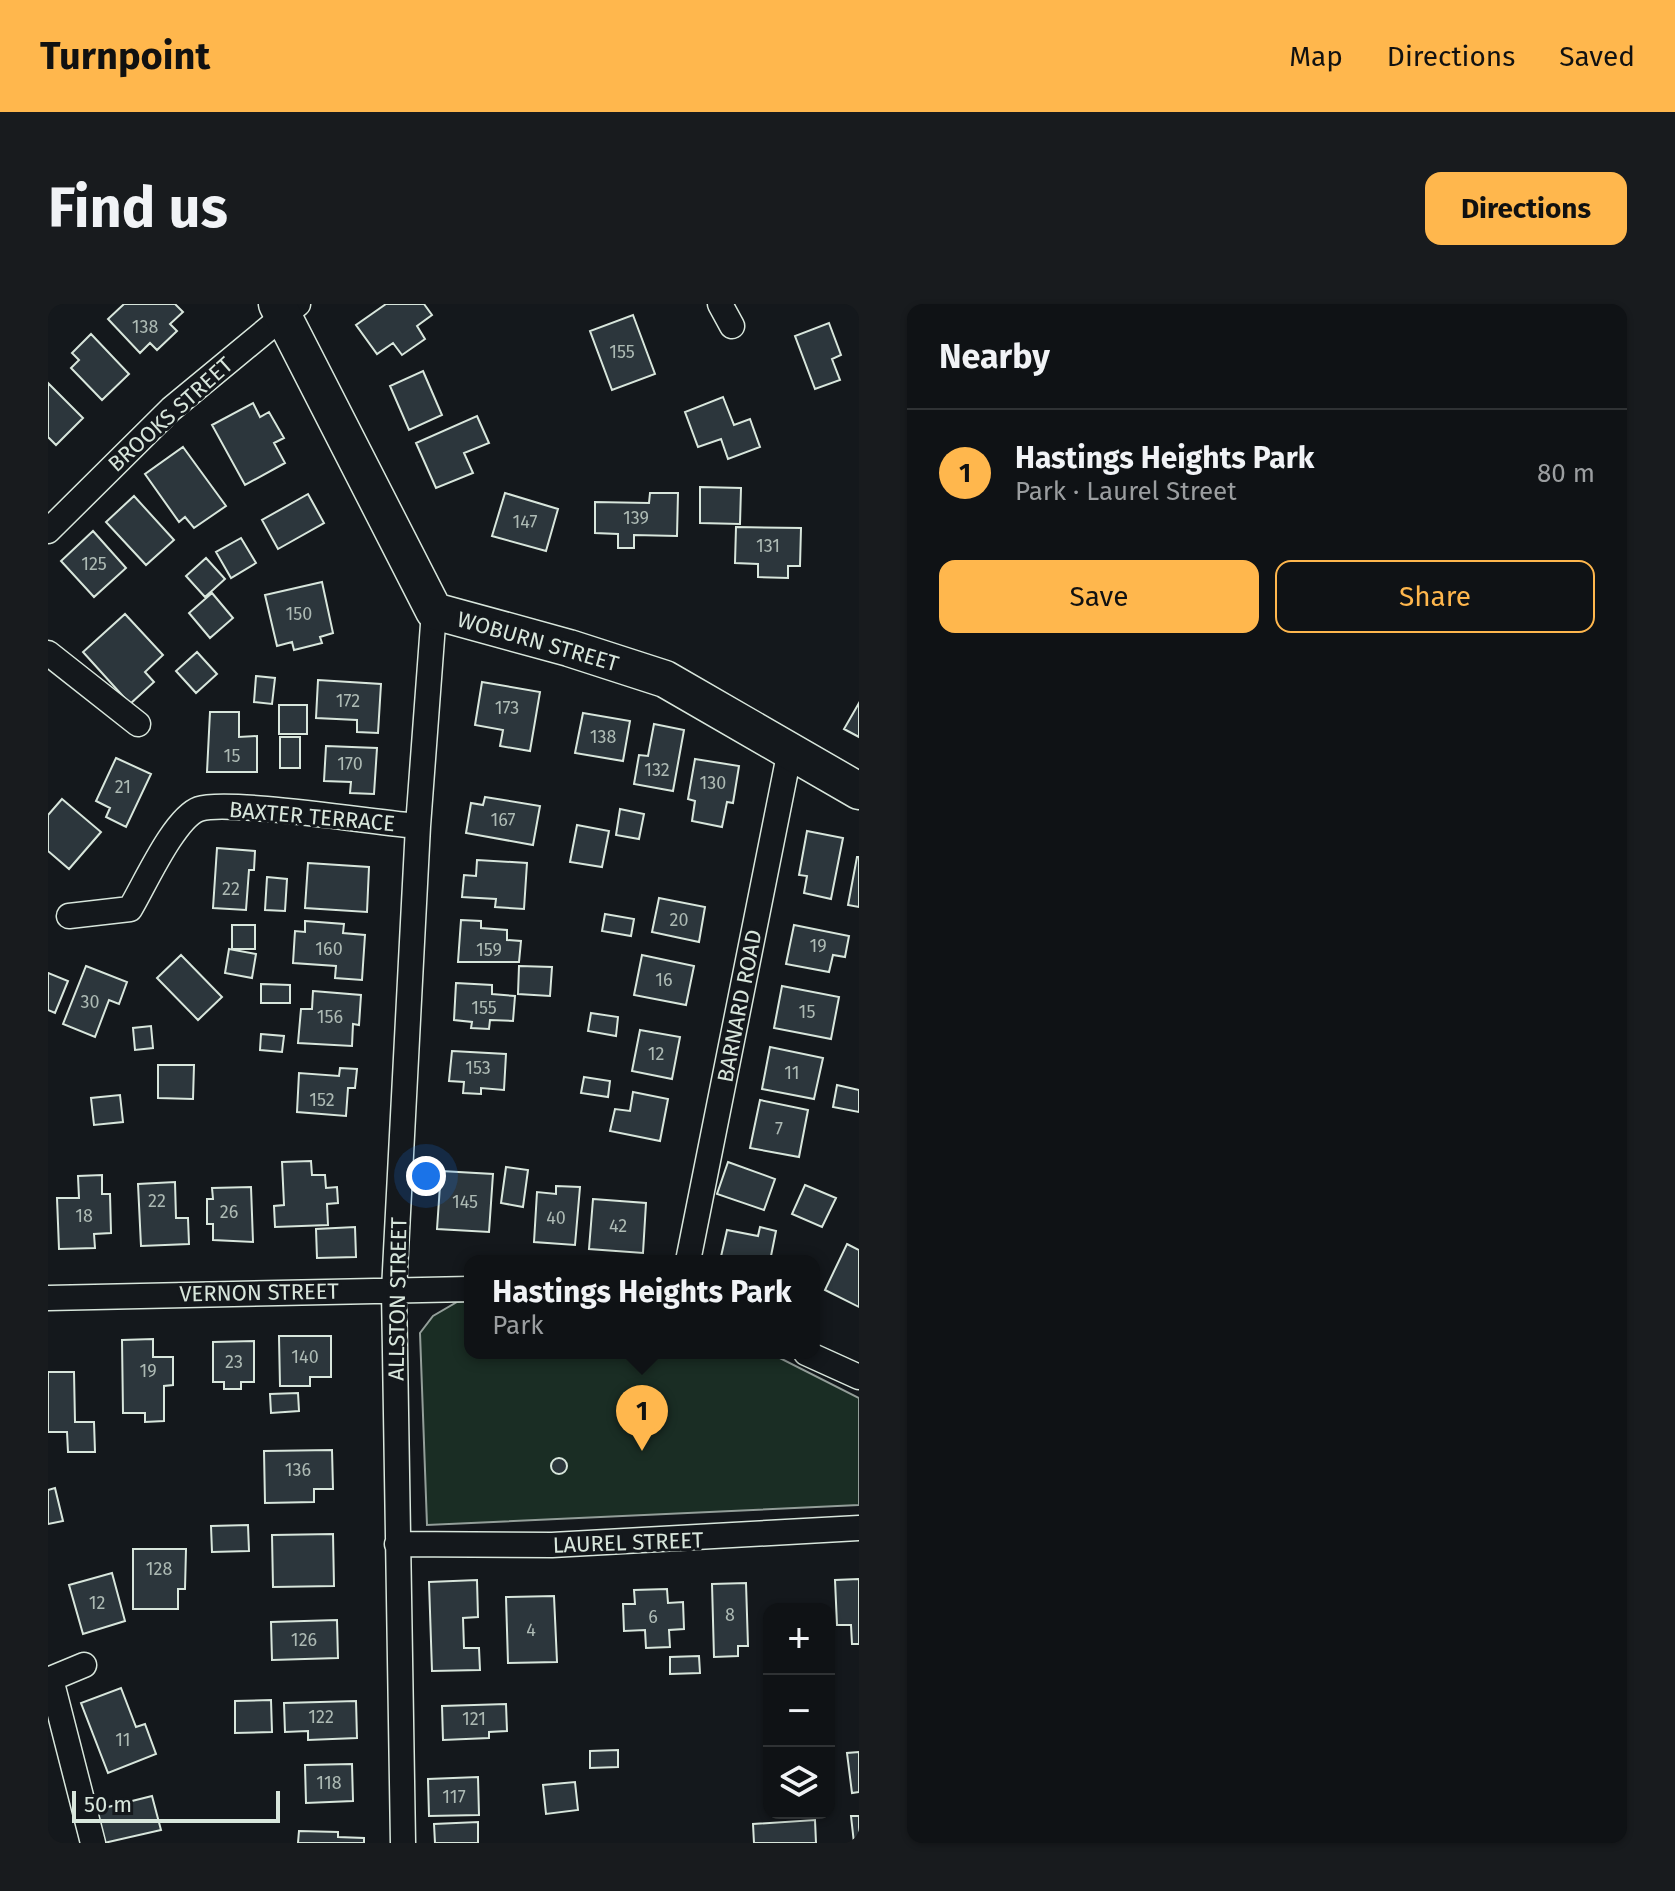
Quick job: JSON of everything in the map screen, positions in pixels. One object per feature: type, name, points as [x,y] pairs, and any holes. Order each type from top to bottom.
[{"type":"street","points":[[720,304],[732,326]]},
{"type":"street","name":"BROOKS STREET","points":[[48,531],[171,409],[286,308]]},
{"type":"street","name":"WOBURN STREET","points":[[286,308],[434,611],[569,648],[665,679],[859,791]]},
{"type":"street","name":"ALLSTON STREET","points":[[403,1843],[394,1290],[418,826],[434,611]]},
{"type":"street","points":[[48,653],[138,724]]},
{"type":"street","name":"BARNARD ROAD","points":[[689,1255],[790,750]]},
{"type":"street","name":"BAXTER TERRACE","points":[[69,916],[130,909],[180,825],[198,809],[231,807],[418,826]]},
{"type":"street","name":"VERNON STREET","points":[[48,1298],[464,1289]]},
{"type":"street","points":[[819,1359],[859,1377]]},
{"type":"street","name":"LAUREL STREET","points":[[397,1544],[552,1545],[859,1528]]},
{"type":"street","points":[[84,1665],[50,1679],[93,1843]]},
{"type":"green space","points":[[457,1302],[464,1302],[464,1359],[782,1359],[859,1398],[859,1505],[427,1525],[420,1333],[433,1316]]},
{"type":"building","points":[[124,304],[175,304],[183,312],[170,324],[177,331],[157,350],[150,343],[140,353],[108,319]]},
{"type":"building","points":[[386,304],[424,304],[432,315],[417,326],[425,339],[402,355],[393,343],[377,354],[356,325]]},
{"type":"building","points":[[633,315],[655,374],[612,390],[590,331]]},
{"type":"building","points":[[829,323],[841,355],[832,359],[840,380],[815,389],[795,336]]},
{"type":"building","points":[[91,334],[129,374],[102,400],[71,368],[79,360],[72,353]]},
{"type":"building","points":[[423,371],[442,415],[409,430],[390,386]]},
{"type":"building","points":[[48,383],[83,418],[56,445],[48,437]]},
{"type":"building","points":[[723,397],[734,425],[750,419],[760,447],[728,459],[721,439],[698,447],[685,412]]},
{"type":"building","points":[[253,403],[260,417],[269,412],[284,438],[274,443],[285,463],[245,485],[212,425]]},
{"type":"building","points":[[477,416],[489,443],[464,453],[473,473],[436,488],[416,443]]},
{"type":"building","points":[[183,447],[226,506],[194,528],[185,517],[179,522],[145,474]]},
{"type":"building","points":[[700,487],[741,488],[740,524],[700,523]]},
{"type":"building","points":[[505,493],[558,509],[546,551],[492,536]]},
{"type":"building","points":[[650,493],[678,493],[677,536],[634,535],[634,548],[618,548],[618,534],[595,533],[595,502],[649,503]]},
{"type":"building","points":[[308,494],[324,523],[278,549],[262,520]]},
{"type":"building","points":[[134,496],[174,540],[146,565],[106,522]]},
{"type":"building","points":[[736,527],[801,528],[800,566],[788,566],[788,578],[758,577],[758,564],[735,563]]},
{"type":"building","points":[[93,531],[126,568],[94,597],[61,561]]},
{"type":"building","points":[[241,538],[256,563],[231,578],[216,552]]},
{"type":"building","points":[[206,558],[225,579],[205,597],[186,576]]},
{"type":"building","points":[[322,582],[333,633],[320,637],[322,643],[294,650],[292,642],[277,646],[265,595]]},
{"type":"building","points":[[212,593],[233,618],[210,638],[189,613]]},
{"type":"building","points":[[125,614],[163,655],[145,672],[154,682],[130,704],[83,652]]},
{"type":"building","points":[[197,652],[217,674],[196,693],[176,671]]},
{"type":"building","points":[[256,676],[275,678],[272,704],[254,702]]},
{"type":"building","points":[[318,680],[381,684],[378,733],[357,732],[357,720],[316,718]]},
{"type":"building","points":[[482,682],[540,692],[530,751],[500,746],[503,730],[475,725]]},
{"type":"building","points":[[859,703],[859,737],[844,729]]},
{"type":"building","points":[[279,705],[307,705],[307,734],[279,734]]},
{"type":"building","points":[[210,712],[239,712],[239,737],[257,736],[257,772],[207,772]]},
{"type":"building","points":[[583,713],[630,721],[623,761],[575,753]]},
{"type":"building","points":[[654,724],[684,730],[673,791],[634,784],[639,755],[648,756]]},
{"type":"building","points":[[280,737],[300,737],[300,768],[280,768]]},
{"type":"building","points":[[326,746],[377,748],[374,794],[350,793],[351,782],[324,781]]},
{"type":"building","points":[[116,758],[151,774],[126,827],[106,817],[110,808],[96,801]]},
{"type":"building","points":[[695,759],[739,766],[733,803],[727,802],[722,827],[692,821],[695,801],[688,799]]},
{"type":"building","points":[[485,797],[540,806],[533,845],[466,833],[471,803],[483,805]]},
{"type":"building","points":[[62,799],[101,832],[69,869],[48,851],[48,815]]},
{"type":"building","points":[[620,809],[644,814],[639,839],[616,835]]},
{"type":"building","points":[[577,825],[609,831],[602,867],[570,862]]},
{"type":"building","points":[[807,831],[843,838],[831,899],[804,893],[807,876],[799,875]]},
{"type":"building","points":[[217,848],[255,851],[254,870],[249,870],[246,910],[213,908]]},
{"type":"building","points":[[859,857],[859,907],[848,905]]},
{"type":"building","points":[[477,860],[527,863],[524,909],[495,907],[496,899],[462,897],[464,875],[476,876]]},
{"type":"building","points":[[308,863],[369,867],[367,912],[305,908]]},
{"type":"building","points":[[267,877],[287,879],[285,911],[265,910]]},
{"type":"building","points":[[659,898],[705,907],[699,942],[652,932]]},
{"type":"building","points":[[605,914],[634,919],[631,936],[602,931]]},
{"type":"building","points":[[461,920],[481,921],[481,928],[507,930],[507,940],[521,941],[519,962],[458,962]]},
{"type":"building","points":[[305,921],[344,924],[343,933],[365,935],[362,980],[335,978],[336,966],[293,963],[295,931],[305,932]]},
{"type":"building","points":[[232,925],[255,925],[255,949],[232,949]]},
{"type":"building","points":[[794,925],[849,936],[845,957],[833,955],[829,972],[786,964]]},
{"type":"building","points":[[229,949],[256,954],[252,978],[225,973]]},
{"type":"building","points":[[181,955],[222,997],[198,1020],[157,978]]},
{"type":"building","points":[[642,955],[694,966],[686,1005],[634,995]]},
{"type":"building","points":[[86,966],[127,982],[119,1004],[109,1000],[95,1037],[63,1024]]},
{"type":"building","points":[[519,966],[552,967],[550,996],[518,994]]},
{"type":"building","points":[[48,973],[68,981],[55,1013],[48,1010]]},
{"type":"building","points":[[456,983],[492,985],[492,994],[515,996],[513,1021],[490,1020],[489,1029],[471,1028],[472,1022],[454,1020]]},
{"type":"building","points":[[261,984],[290,985],[290,1003],[261,1003]]},
{"type":"building","points":[[782,986],[839,997],[831,1039],[774,1028]]},
{"type":"building","points":[[313,991],[361,995],[359,1025],[353,1024],[352,1046],[298,1043],[301,1009],[312,1009]]},
{"type":"building","points":[[591,1013],[618,1017],[616,1036],[588,1031]]},
{"type":"building","points":[[151,1026],[153,1048],[135,1050],[133,1028]]},
{"type":"building","points":[[640,1030],[680,1037],[672,1079],[632,1071]]},
{"type":"building","points":[[261,1034],[284,1036],[282,1052],[260,1050]]},
{"type":"building","points":[[770,1047],[823,1058],[814,1099],[762,1089]]},
{"type":"building","points":[[452,1051],[506,1054],[504,1090],[481,1088],[481,1094],[463,1093],[464,1082],[449,1081]]},
{"type":"building","points":[[158,1065],[194,1065],[193,1099],[158,1098]]},
{"type":"building","points":[[340,1068],[357,1069],[355,1088],[348,1088],[346,1116],[297,1112],[299,1073],[339,1076]]},
{"type":"building","points":[[584,1077],[610,1081],[608,1097],[581,1093]]},
{"type":"building","points":[[837,1085],[859,1090],[859,1112],[833,1107]]},
{"type":"building","points":[[633,1092],[668,1099],[660,1141],[610,1131],[615,1109],[630,1111]]},
{"type":"building","points":[[120,1095],[123,1122],[94,1125],[91,1098]]},
{"type":"building","points":[[760,1100],[808,1110],[799,1157],[750,1148]]},
{"type":"building","points":[[311,1161],[312,1175],[325,1175],[326,1188],[337,1187],[338,1203],[327,1204],[328,1225],[275,1227],[274,1206],[284,1205],[282,1162]]},
{"type":"building","points":[[728,1162],[775,1179],[764,1210],[717,1194]]},
{"type":"building","points":[[506,1167],[528,1170],[523,1207],[501,1203]]},
{"type":"building","points":[[441,1171],[493,1174],[489,1232],[437,1229]]},
{"type":"building","points":[[102,1175],[102,1194],[110,1194],[111,1233],[94,1234],[95,1248],[59,1249],[57,1198],[79,1198],[78,1176]]},
{"type":"building","points":[[175,1182],[176,1218],[188,1218],[189,1244],[141,1246],[138,1184]]},
{"type":"building","points":[[805,1185],[836,1198],[822,1227],[792,1214]]},
{"type":"building","points":[[556,1186],[580,1187],[575,1245],[534,1242],[537,1192],[556,1194]]},
{"type":"building","points":[[251,1187],[253,1242],[213,1240],[213,1224],[207,1224],[207,1199],[213,1199],[212,1188]]},
{"type":"building","points":[[593,1199],[646,1203],[643,1253],[589,1249]]},
{"type":"building","points":[[355,1227],[356,1257],[317,1258],[316,1229]]},
{"type":"building","points":[[760,1227],[776,1231],[771,1255],[721,1255],[727,1230],[758,1236]]},
{"type":"building","points":[[847,1244],[859,1250],[859,1307],[825,1290]]},
{"type":"building","points":[[279,1336],[331,1336],[331,1377],[310,1377],[310,1386],[280,1386]]},
{"type":"building","points":[[153,1339],[153,1357],[173,1357],[173,1385],[164,1386],[164,1421],[145,1422],[145,1413],[123,1413],[122,1340]]},
{"type":"building","points":[[254,1341],[254,1382],[241,1382],[241,1389],[224,1389],[224,1382],[213,1382],[213,1342]]},
{"type":"building","points":[[48,1372],[74,1372],[75,1422],[94,1422],[95,1452],[68,1452],[67,1432],[48,1432]]},
{"type":"building","points":[[298,1393],[299,1411],[271,1413],[270,1394]]},
{"type":"building","points":[[332,1450],[333,1489],[314,1489],[314,1502],[265,1503],[264,1451]]},
{"type":"building","points":[[559,1458],[567,1466],[559,1474],[551,1466]]},
{"type":"building","points":[[55,1488],[63,1521],[48,1524],[48,1490]]},
{"type":"building","points":[[248,1525],[249,1551],[212,1552],[211,1526]]},
{"type":"building","points":[[333,1534],[334,1586],[273,1587],[272,1535]]},
{"type":"building","points":[[133,1549],[186,1549],[185,1589],[178,1589],[178,1609],[133,1609]]},
{"type":"building","points":[[112,1573],[125,1621],[83,1634],[69,1585]]},
{"type":"building","points":[[859,1579],[859,1644],[852,1644],[851,1625],[837,1625],[835,1580]]},
{"type":"building","points":[[477,1580],[478,1617],[463,1618],[464,1648],[479,1648],[480,1670],[432,1671],[429,1582]]},
{"type":"building","points":[[746,1583],[748,1646],[738,1646],[738,1656],[714,1657],[712,1584]]},
{"type":"building","points":[[667,1589],[668,1603],[683,1602],[684,1629],[669,1630],[670,1647],[646,1648],[645,1630],[624,1631],[623,1604],[635,1604],[634,1590]]},
{"type":"building","points":[[554,1596],[557,1662],[508,1663],[506,1597]]},
{"type":"building","points":[[337,1620],[338,1658],[272,1660],[271,1622]]},
{"type":"building","points":[[699,1656],[700,1673],[670,1674],[670,1657]]},
{"type":"building","points":[[121,1688],[136,1727],[145,1724],[156,1754],[108,1773],[81,1703]]},
{"type":"building","points":[[271,1700],[272,1732],[235,1733],[235,1701]]},
{"type":"building","points":[[356,1701],[357,1738],[308,1740],[308,1731],[285,1732],[284,1703]]},
{"type":"building","points":[[506,1704],[507,1731],[489,1732],[489,1738],[443,1740],[442,1706]]},
{"type":"building","points":[[618,1750],[618,1767],[590,1768],[590,1751]]},
{"type":"building","points":[[859,1752],[859,1792],[852,1793],[847,1753]]},
{"type":"building","points":[[352,1764],[353,1801],[306,1803],[305,1765]]},
{"type":"building","points":[[478,1777],[479,1815],[429,1816],[428,1779]]},
{"type":"building","points":[[575,1782],[578,1810],[546,1814],[543,1785]]},
{"type":"building","points":[[152,1796],[161,1830],[104,1843],[96,1810]]},
{"type":"building","points":[[851,1816],[859,1816],[859,1843],[854,1843]]},
{"type":"building","points":[[815,1820],[816,1843],[754,1843],[753,1824]]},
{"type":"building","points":[[478,1822],[478,1843],[435,1843],[434,1824]]},
{"type":"building","points":[[299,1831],[338,1832],[338,1837],[364,1838],[364,1843],[298,1843]]},
{"type":"place","name":"Hastings Heights Park","points":[[642,1451]]}]
